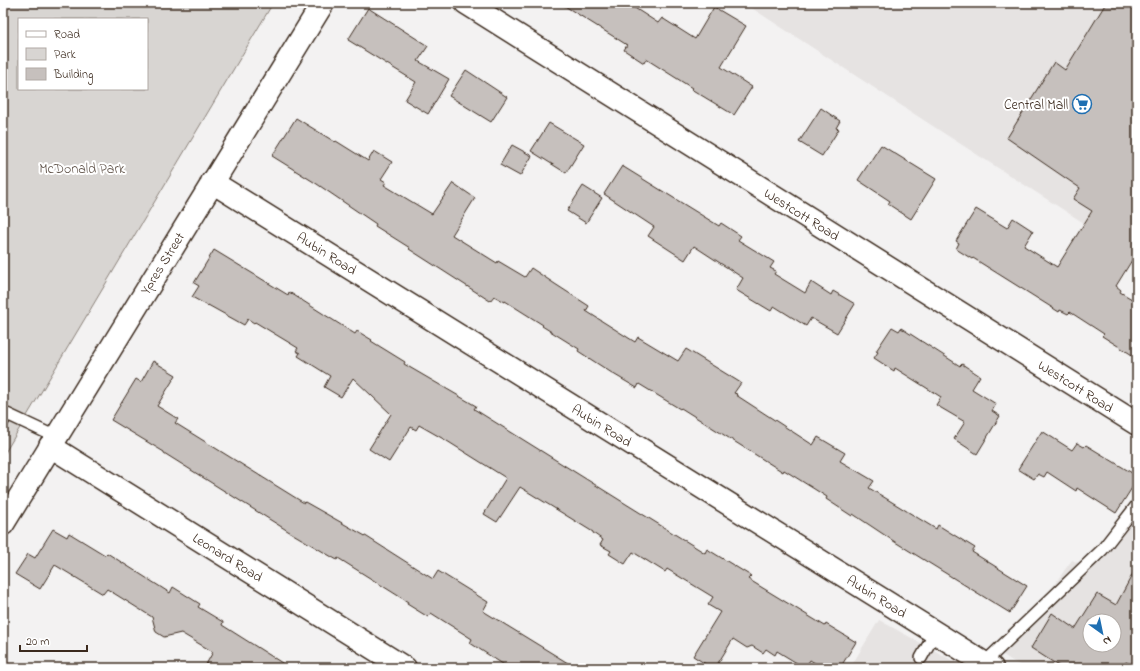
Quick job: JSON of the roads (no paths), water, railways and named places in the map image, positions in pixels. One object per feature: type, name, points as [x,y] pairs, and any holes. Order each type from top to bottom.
[{"type":"street","name":"Ypres Street","points":[[3,524],[323,3]]},
{"type":"street","name":"Westcott Road","points":[[466,3],[1137,424]]},
{"type":"street","name":"Aubin Road","points":[[212,182],[988,665]]},
{"type":"street","name":"Leonard Road","points":[[53,442],[406,668]]},
{"type":"lane","points":[[3,421],[7,414],[53,442]]},
{"type":"lane","points":[[988,665],[1102,550],[1137,505]]},
{"type":"lane","points":[[921,658],[935,633]]},
{"type":"place","name":"Central Mall","points":[[1082,104]]},
{"type":"park label","name":"McDonald Park","points":[[82,168]]}]
